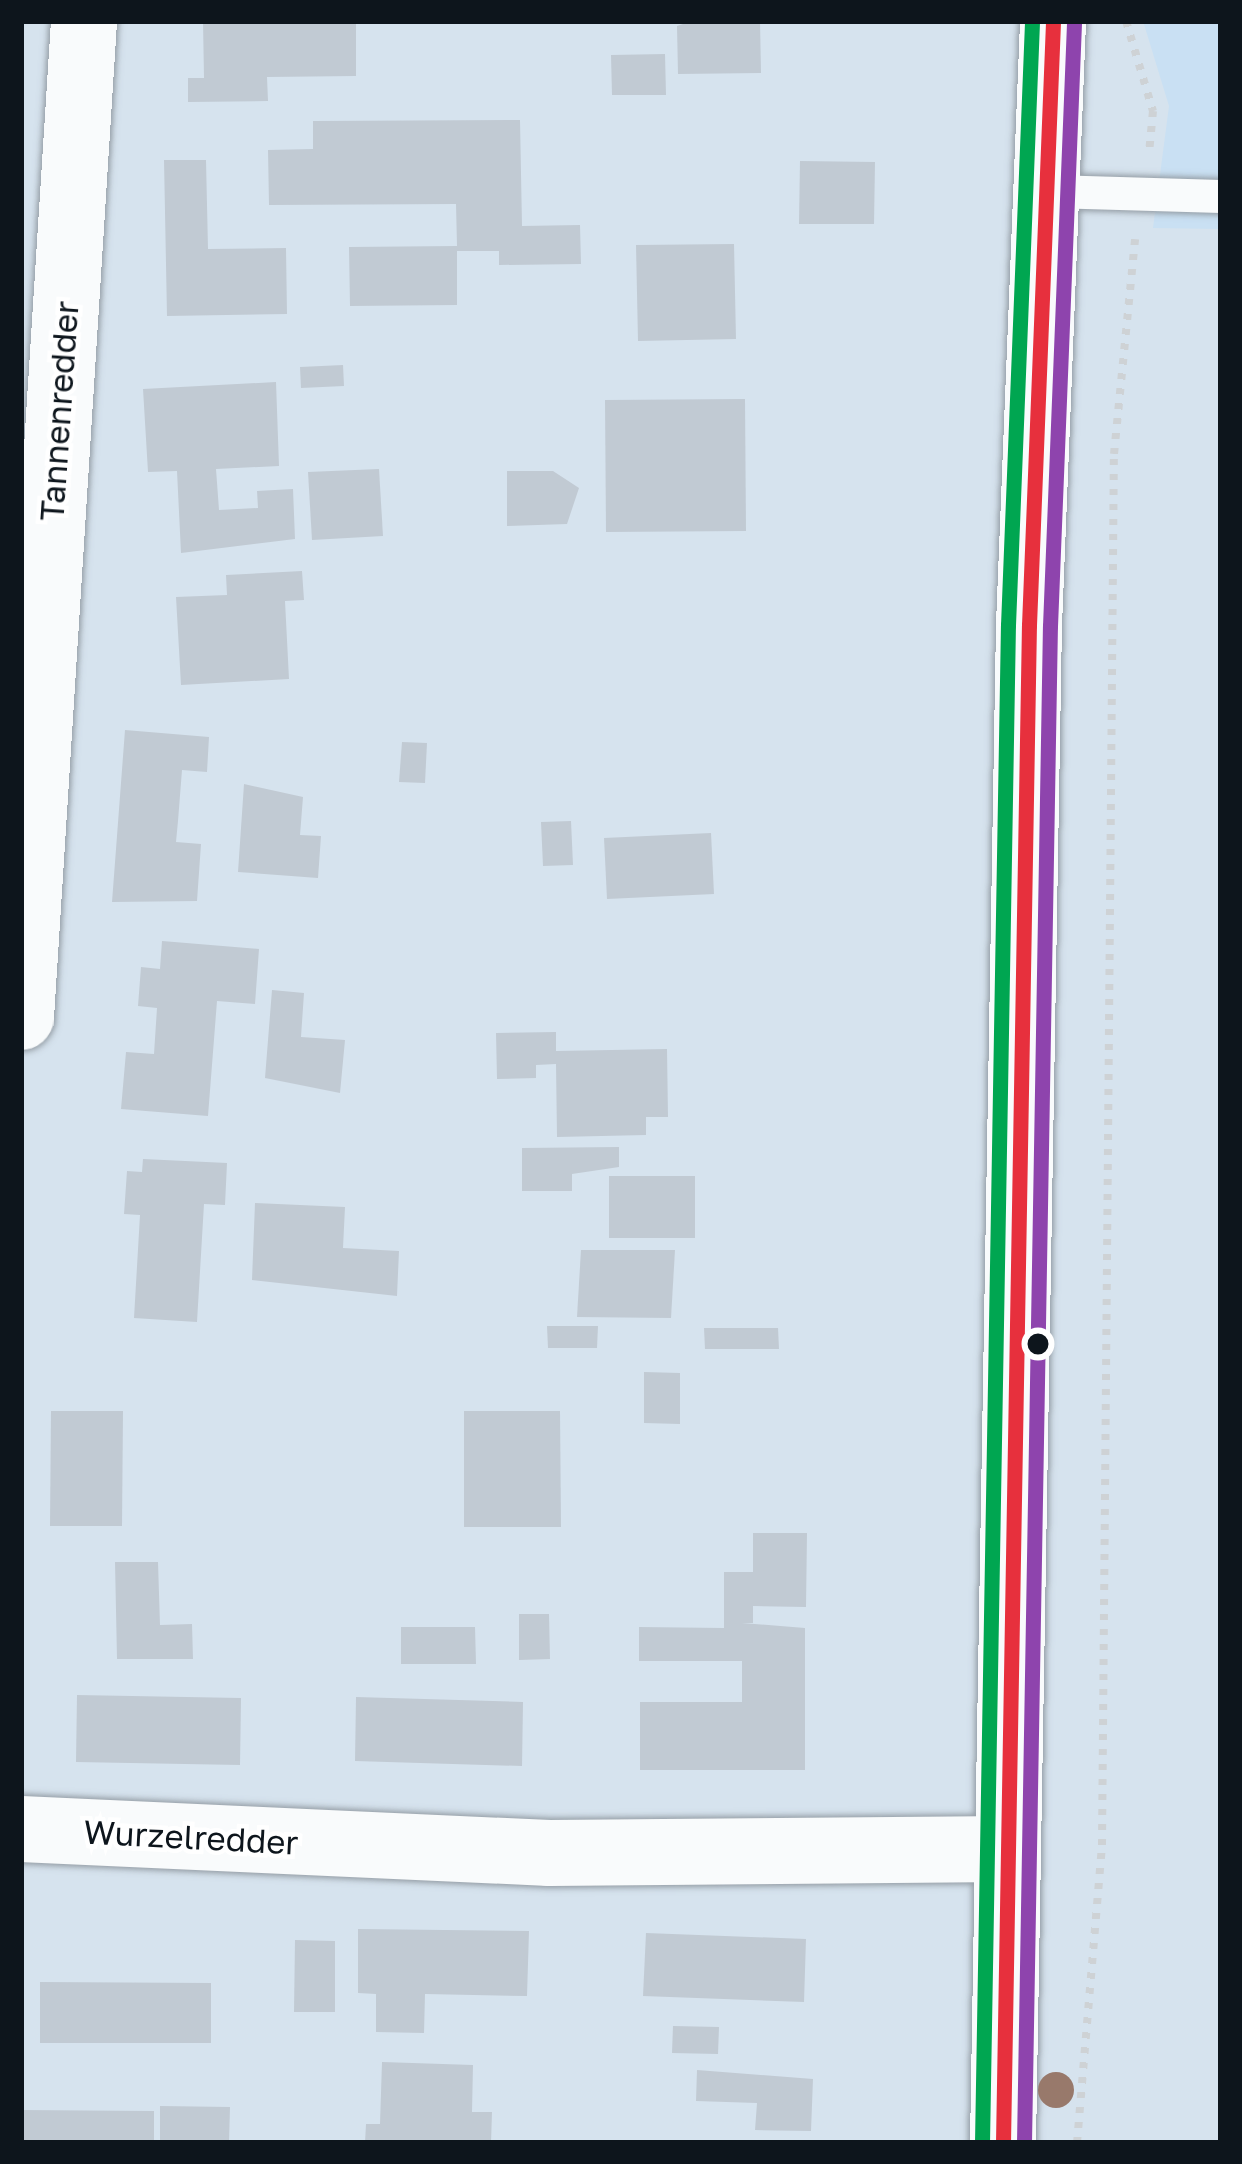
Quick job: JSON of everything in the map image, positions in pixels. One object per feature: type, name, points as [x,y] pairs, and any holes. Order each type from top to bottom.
[{"type":"main road","name":"Tannenredder","points":[[21,1018],[84,21]]},
{"type":"main road","points":[[1003,2143],[1029,625],[1051,191],[1053,21]]},
{"type":"main road","name":"Wurzelredder","points":[[21,1829],[549,1853],[1009,1849]]},
{"type":"lane","points":[[1051,191],[1221,196]]},
{"type":"path","points":[[1077,2143],[1102,1845],[1114,454],[1122,301],[1144,192],[1153,112],[1126,21]]},
{"type":"shaded area","points":[[1143,21],[1221,21],[1221,229],[1153,228],[1169,106]]},
{"type":"building","points":[[203,21],[356,21],[356,76],[267,77],[268,101],[188,102],[188,78],[204,78]]},
{"type":"building","points":[[692,21],[760,21],[761,73],[678,74],[677,26]]},
{"type":"building","points":[[665,54],[666,95],[612,95],[611,55]]},
{"type":"building","points":[[520,120],[522,226],[580,225],[581,264],[499,265],[499,251],[457,251],[457,305],[350,306],[349,247],[457,246],[456,204],[269,205],[268,150],[313,149],[313,121]]},
{"type":"building","points":[[164,160],[206,160],[208,249],[286,248],[287,314],[167,316]]},
{"type":"building","points":[[800,161],[875,162],[874,224],[799,224]]},
{"type":"building","points":[[734,244],[736,339],[638,341],[636,245]]},
{"type":"building","points":[[343,365],[344,386],[301,388],[300,367]]},
{"type":"building","points":[[276,382],[279,466],[216,469],[219,510],[258,508],[257,491],[293,489],[295,539],[181,553],[177,471],[148,472],[143,389]]},
{"type":"building","points":[[745,399],[746,531],[606,532],[605,400]]},
{"type":"building","points":[[379,469],[383,536],[312,540],[308,472]]},
{"type":"building","points":[[507,471],[553,471],[579,488],[567,524],[507,526]]},
{"type":"building","points":[[302,571],[304,600],[285,601],[289,679],[181,685],[176,597],[227,595],[226,575]]},
{"type":"building","points":[[125,730],[209,737],[207,772],[182,770],[176,842],[201,844],[197,901],[112,902]]},
{"type":"building","points":[[402,742],[427,743],[425,783],[399,782]]},
{"type":"building","points":[[244,784],[303,797],[300,835],[321,836],[318,878],[238,872]]},
{"type":"building","points":[[571,821],[573,865],[543,866],[541,822]]},
{"type":"building","points":[[711,833],[714,894],[607,899],[604,838]]},
{"type":"building","points":[[162,941],[259,949],[255,1004],[217,1001],[208,1116],[121,1109],[126,1052],[154,1054],[157,1008],[138,1006],[141,967],[160,969]]},
{"type":"building","points":[[272,990],[304,993],[301,1037],[345,1040],[340,1093],[265,1078]]},
{"type":"building","points":[[556,1032],[556,1051],[667,1049],[668,1117],[646,1117],[646,1135],[557,1137],[556,1064],[536,1065],[536,1078],[497,1079],[496,1033]]},
{"type":"building","points":[[619,1147],[619,1167],[572,1174],[572,1191],[522,1191],[522,1148]]},
{"type":"building","points":[[143,1159],[227,1163],[225,1205],[204,1204],[197,1322],[134,1318],[140,1215],[124,1214],[127,1171],[142,1172]]},
{"type":"building","points":[[609,1176],[695,1176],[695,1238],[609,1238]]},
{"type":"building","points":[[255,1203],[345,1207],[343,1248],[399,1251],[397,1296],[252,1280]]},
{"type":"building","points":[[581,1250],[675,1250],[671,1318],[577,1317]]},
{"type":"building","points":[[547,1326],[598,1326],[597,1348],[548,1348]]},
{"type":"building","points":[[704,1328],[778,1328],[779,1349],[705,1349]]},
{"type":"building","points":[[644,1372],[680,1373],[680,1424],[644,1423]]},
{"type":"building","points":[[51,1411],[123,1411],[122,1526],[50,1526]]},
{"type":"building","points":[[464,1411],[560,1411],[561,1527],[464,1527]]},
{"type":"building","points":[[753,1533],[807,1533],[806,1607],[753,1606],[753,1623],[742,1623],[805,1628],[805,1770],[640,1770],[640,1702],[742,1702],[742,1661],[639,1661],[639,1627],[724,1628],[724,1572],[753,1572]]},
{"type":"building","points":[[115,1562],[158,1562],[160,1625],[192,1624],[193,1659],[117,1659]]},
{"type":"building","points":[[519,1614],[549,1614],[550,1659],[519,1660]]},
{"type":"building","points":[[401,1627],[475,1627],[476,1664],[401,1664]]},
{"type":"building","points":[[77,1695],[241,1698],[240,1765],[76,1762]]},
{"type":"building","points":[[356,1697],[523,1702],[522,1766],[355,1761]]},
{"type":"building","points":[[358,1929],[529,1931],[527,1996],[425,1994],[424,2033],[376,2032],[376,1994],[358,1993]]},
{"type":"building","points":[[646,1933],[806,1939],[804,2002],[643,1996]]},
{"type":"building","points":[[295,1940],[335,1941],[335,2012],[294,2012]]},
{"type":"building","points":[[40,1982],[211,1983],[211,2043],[40,2043]]},
{"type":"building","points":[[673,2026],[719,2027],[718,2054],[672,2053]]},
{"type":"building","points":[[382,2062],[473,2065],[472,2112],[492,2112],[491,2143],[365,2143],[366,2124],[380,2124]]},
{"type":"building","points":[[697,2070],[813,2079],[811,2131],[755,2130],[757,2103],[696,2101]]},
{"type":"building","points":[[160,2106],[230,2107],[229,2143],[160,2143]]},
{"type":"building","points":[[21,2110],[154,2111],[154,2143],[21,2143]]},
{"type":"transit line","points":[[982,2143],[1008,625],[1032,21]]},
{"type":"transit line","points":[[1003,2143],[1029,625],[1053,21]]},
{"type":"transit line","points":[[1024,2143],[1050,626],[1074,22]]}]
